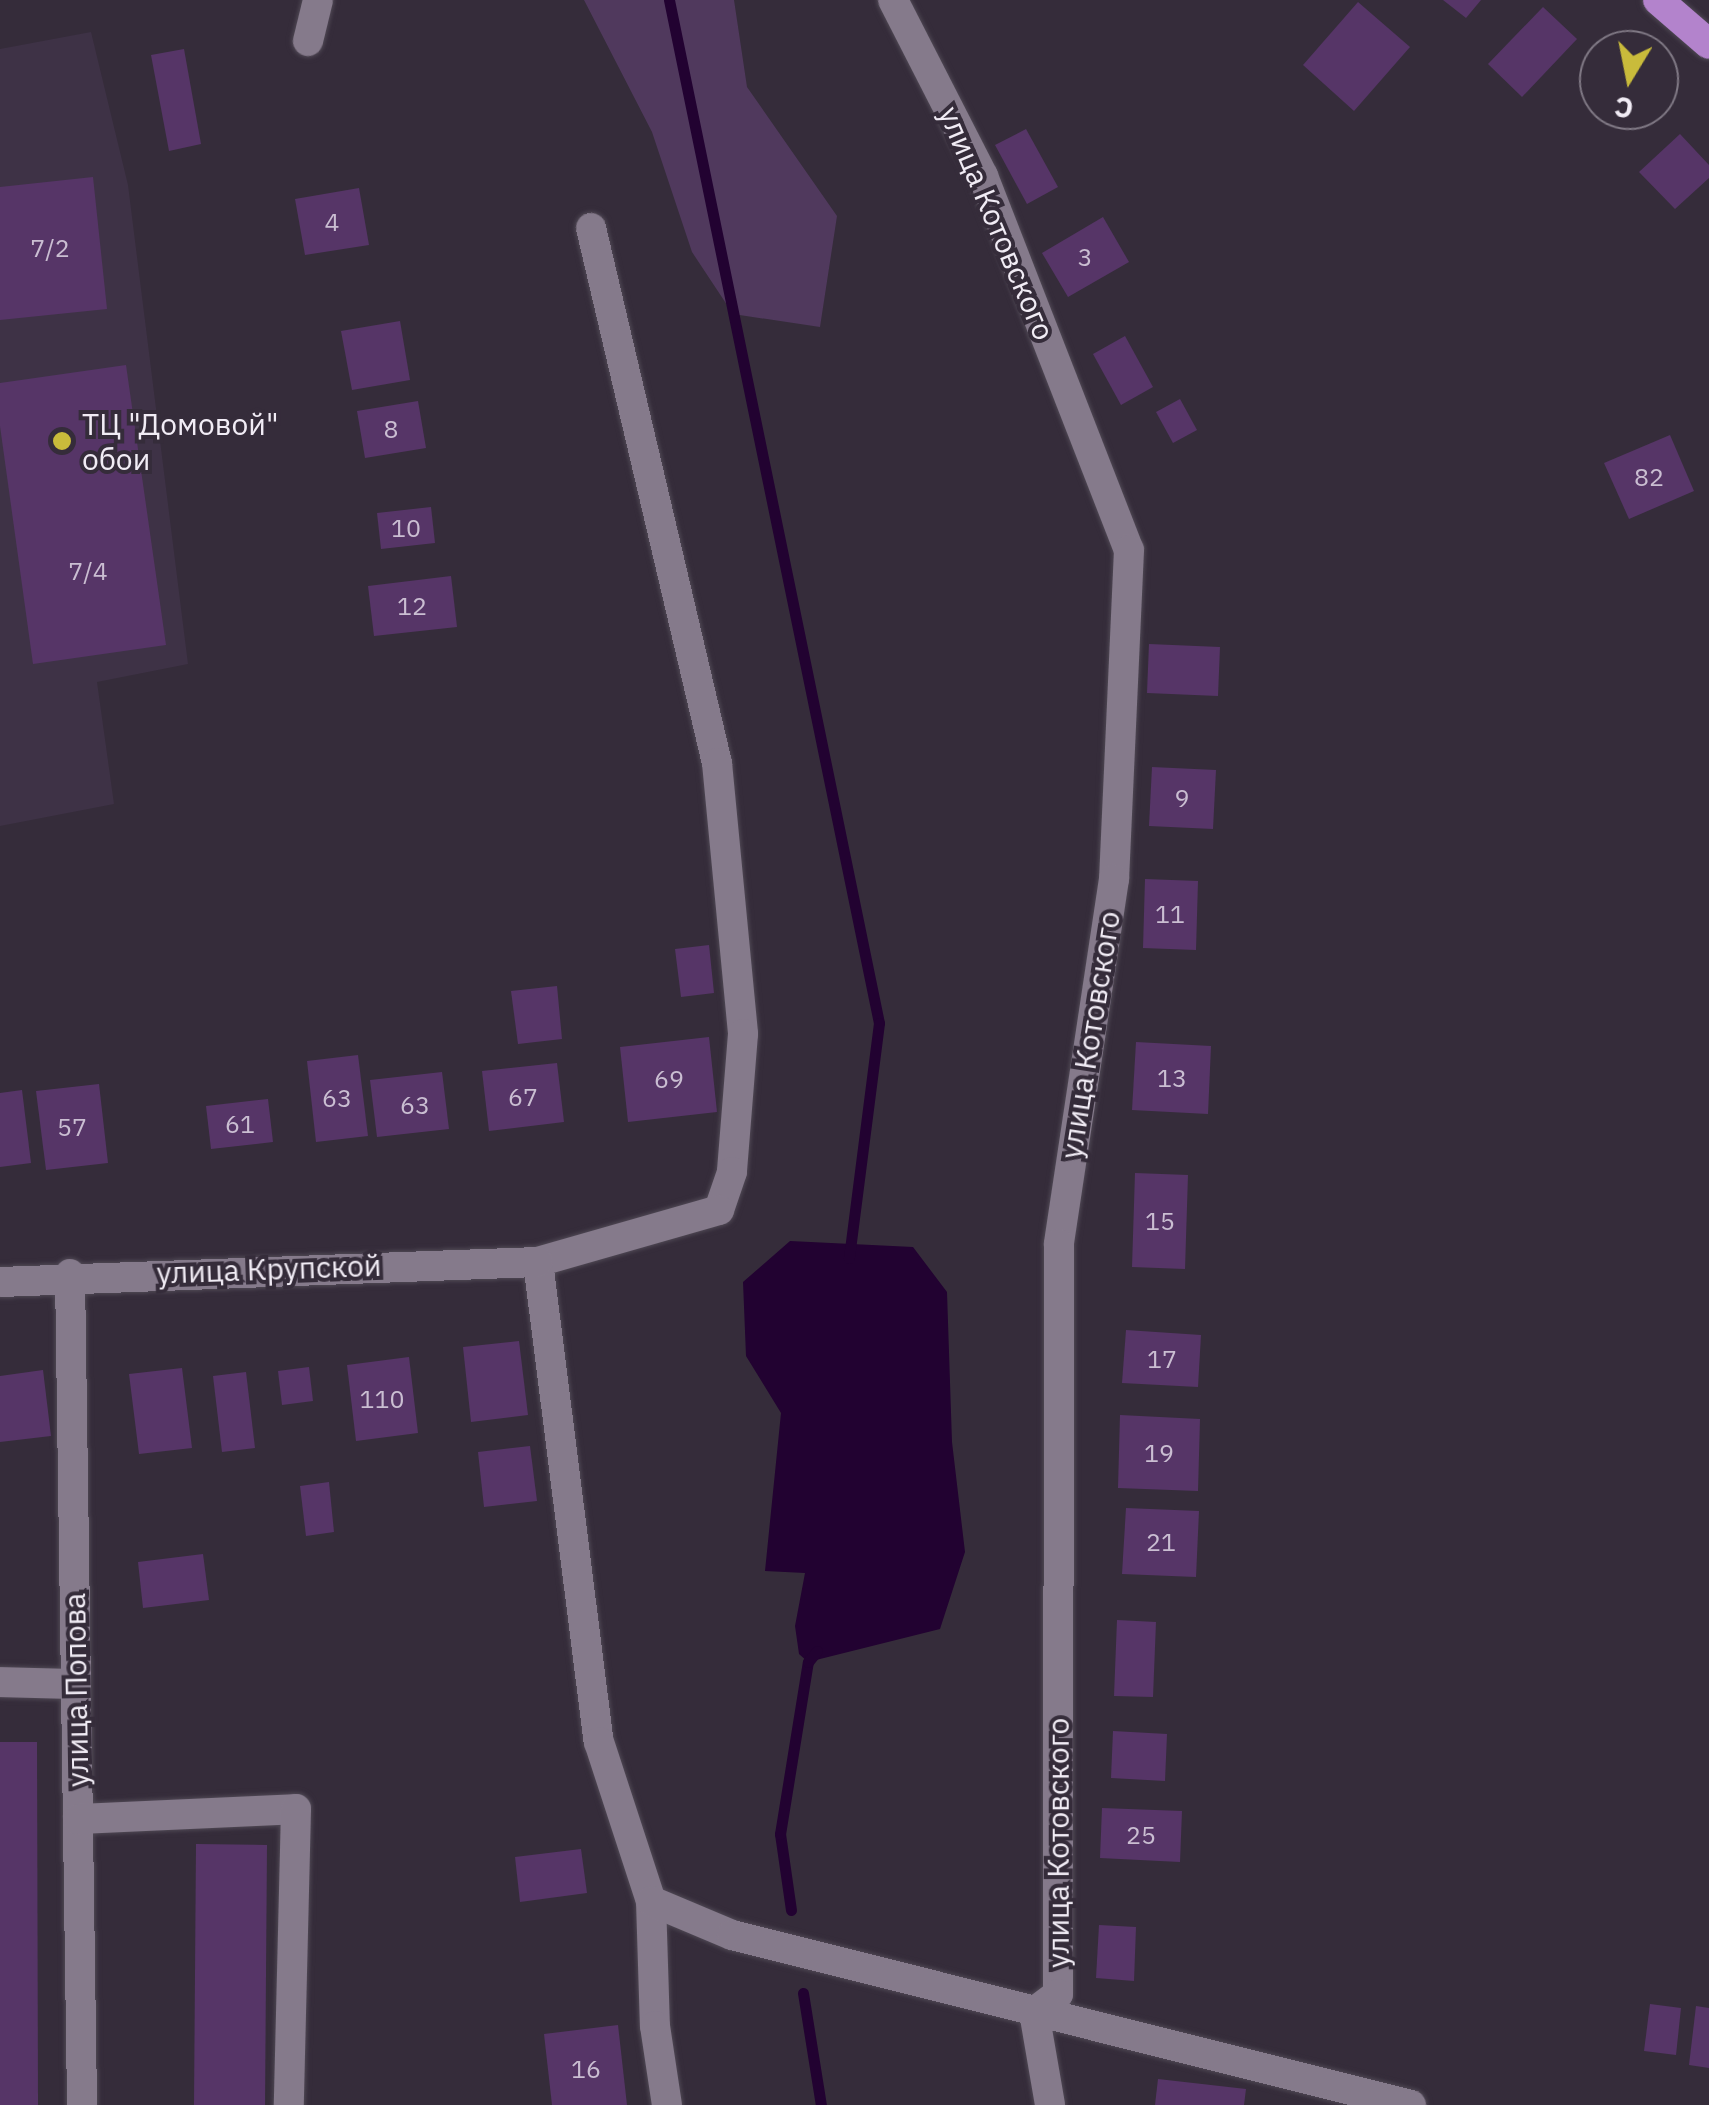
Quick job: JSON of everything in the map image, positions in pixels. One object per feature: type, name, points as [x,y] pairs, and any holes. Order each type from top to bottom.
[{"type":"main road","points":[[1658,0],[1709,44]]},
{"type":"street","points":[[308,41],[318,0]]},
{"type":"street","name":"улица Котовского","points":[[893,0],[983,176],[1129,550],[1114,880],[1059,1244],[1058,1994],[1034,2012],[1050,2105]]},
{"type":"street","points":[[592,228],[717,762],[743,1034],[732,1172],[719,1210],[538,1262],[598,1742],[651,1901],[655,2026],[667,2105]]},
{"type":"street","name":"улица Крупской","points":[[0,1282],[70,1274],[538,1262]]},
{"type":"street","name":"улица Попова","points":[[70,1274],[82,2105]]},
{"type":"street","points":[[0,1682],[76,1684]]},
{"type":"street","points":[[78,1819],[296,1809],[289,2105]]},
{"type":"street","points":[[651,1901],[732,1934],[1411,2105]]},
{"type":"shaded area","points":[[584,0],[734,0],[747,87],[837,216],[820,327],[733,314],[692,252],[652,132]]},
{"type":"shaded area","points":[[91,32],[128,185],[188,664],[97,682],[114,804],[0,826],[0,49]]},
{"type":"shaded area","points":[[790,1241],[913,1247],[947,1292],[952,1442],[965,1552],[940,1629],[808,1662],[799,1654],[795,1626],[805,1573],[765,1571],[781,1413],[746,1356],[743,1282]]},
{"type":"building","points":[[1443,0],[1481,0],[1466,18]]},
{"type":"building","points":[[1358,2],[1410,47],[1354,111],[1303,65]]},
{"type":"building","points":[[1543,7],[1577,39],[1522,97],[1488,64]]},
{"type":"building","points":[[184,49],[201,144],[169,151],[151,55]]},
{"type":"building","points":[[1026,129],[1058,187],[1027,204],[995,145]]},
{"type":"building","points":[[1680,134],[1709,165],[1709,178],[1675,209],[1639,172]]},
{"type":"building","points":[[93,177],[107,309],[0,320],[0,187]]},
{"type":"building","points":[[359,188],[369,245],[305,255],[295,199]]},
{"type":"building","points":[[1103,217],[1129,262],[1068,297],[1042,253]]},
{"type":"building","points":[[400,321],[410,380],[352,390],[341,331]]},
{"type":"building","points":[[1125,336],[1153,387],[1121,405],[1093,354]]},
{"type":"building","points":[[126,365],[166,645],[33,664],[0,426],[0,383]]},
{"type":"building","points":[[1180,399],[1197,430],[1173,443],[1156,412]]},
{"type":"building","points":[[418,401],[426,448],[365,458],[357,411]]},
{"type":"building","points":[[1670,435],[1694,491],[1629,519],[1604,463]]},
{"type":"building","points":[[431,507],[435,543],[381,549],[377,513]]},
{"type":"building","points":[[451,576],[457,627],[374,636],[368,586]]},
{"type":"building","points":[[1149,644],[1220,647],[1218,696],[1147,693]]},
{"type":"building","points":[[1152,767],[1216,770],[1213,829],[1149,826]]},
{"type":"building","points":[[1145,879],[1198,881],[1196,950],[1143,948]]},
{"type":"building","points":[[709,945],[714,993],[681,997],[675,949]]},
{"type":"building","points":[[557,986],[562,1039],[518,1044],[511,991]]},
{"type":"building","points":[[709,1037],[717,1112],[628,1122],[620,1047]]},
{"type":"building","points":[[1136,1042],[1211,1046],[1208,1114],[1132,1110]]},
{"type":"building","points":[[358,1055],[368,1136],[316,1142],[307,1061]]},
{"type":"building","points":[[557,1063],[564,1122],[489,1131],[482,1071]]},
{"type":"building","points":[[442,1072],[449,1129],[377,1137],[370,1080]]},
{"type":"building","points":[[99,1084],[108,1163],[46,1170],[36,1091]]},
{"type":"building","points":[[22,1090],[31,1163],[0,1167],[0,1093]]},
{"type":"building","points":[[268,1099],[273,1142],[211,1149],[206,1106]]},
{"type":"building","points":[[1135,1173],[1188,1175],[1185,1269],[1132,1267]]},
{"type":"building","points":[[1126,1330],[1201,1335],[1198,1387],[1122,1383]]},
{"type":"building","points":[[519,1341],[528,1415],[471,1422],[463,1347]]},
{"type":"building","points":[[409,1357],[418,1433],[356,1441],[347,1365]]},
{"type":"building","points":[[309,1367],[313,1401],[282,1405],[278,1371]]},
{"type":"building","points":[[182,1368],[192,1448],[139,1454],[129,1374]]},
{"type":"building","points":[[43,1370],[51,1436],[0,1442],[0,1376]]},
{"type":"building","points":[[246,1372],[255,1448],[222,1452],[213,1376]]},
{"type":"building","points":[[1120,1415],[1200,1419],[1198,1491],[1118,1488]]},
{"type":"building","points":[[530,1446],[537,1501],[484,1507],[478,1452]]},
{"type":"building","points":[[329,1482],[334,1532],[306,1536],[300,1486]]},
{"type":"building","points":[[1126,1508],[1199,1511],[1196,1577],[1122,1574]]},
{"type":"building","points":[[203,1554],[209,1600],[143,1608],[138,1562]]},
{"type":"building","points":[[1117,1620],[1156,1622],[1153,1697],[1114,1696]]},
{"type":"building","points":[[1113,1731],[1167,1734],[1165,1781],[1111,1778]]},
{"type":"building","points":[[0,1742],[37,1742],[38,2105],[0,2105]]},
{"type":"building","points":[[1102,1808],[1182,1811],[1180,1862],[1100,1858]]},
{"type":"building","points":[[196,1844],[267,1845],[265,2105],[194,2105]]},
{"type":"building","points":[[581,1849],[587,1893],[520,1902],[515,1857]]},
{"type":"building","points":[[1099,1925],[1136,1927],[1134,1981],[1096,1978]]},
{"type":"building","points":[[1650,2004],[1681,2008],[1676,2055],[1644,2051]]},
{"type":"building","points":[[1696,2006],[1709,2008],[1709,2068],[1689,2065]]},
{"type":"building","points":[[618,2025],[627,2105],[552,2105],[544,2034]]},
{"type":"building","points":[[1158,2079],[1246,2089],[1244,2105],[1155,2105]]},
{"type":"waterway","points":[[669,0],[879,1023],[849,1258]]},
{"type":"waterway","points":[[791,1910],[780,1834],[808,1662],[817,1651]]},
{"type":"waterway","points":[[803,1993],[821,2105]]},
{"type":"place","name":"ТЦ \"Домовой\" обои","points":[[62,441]]}]
